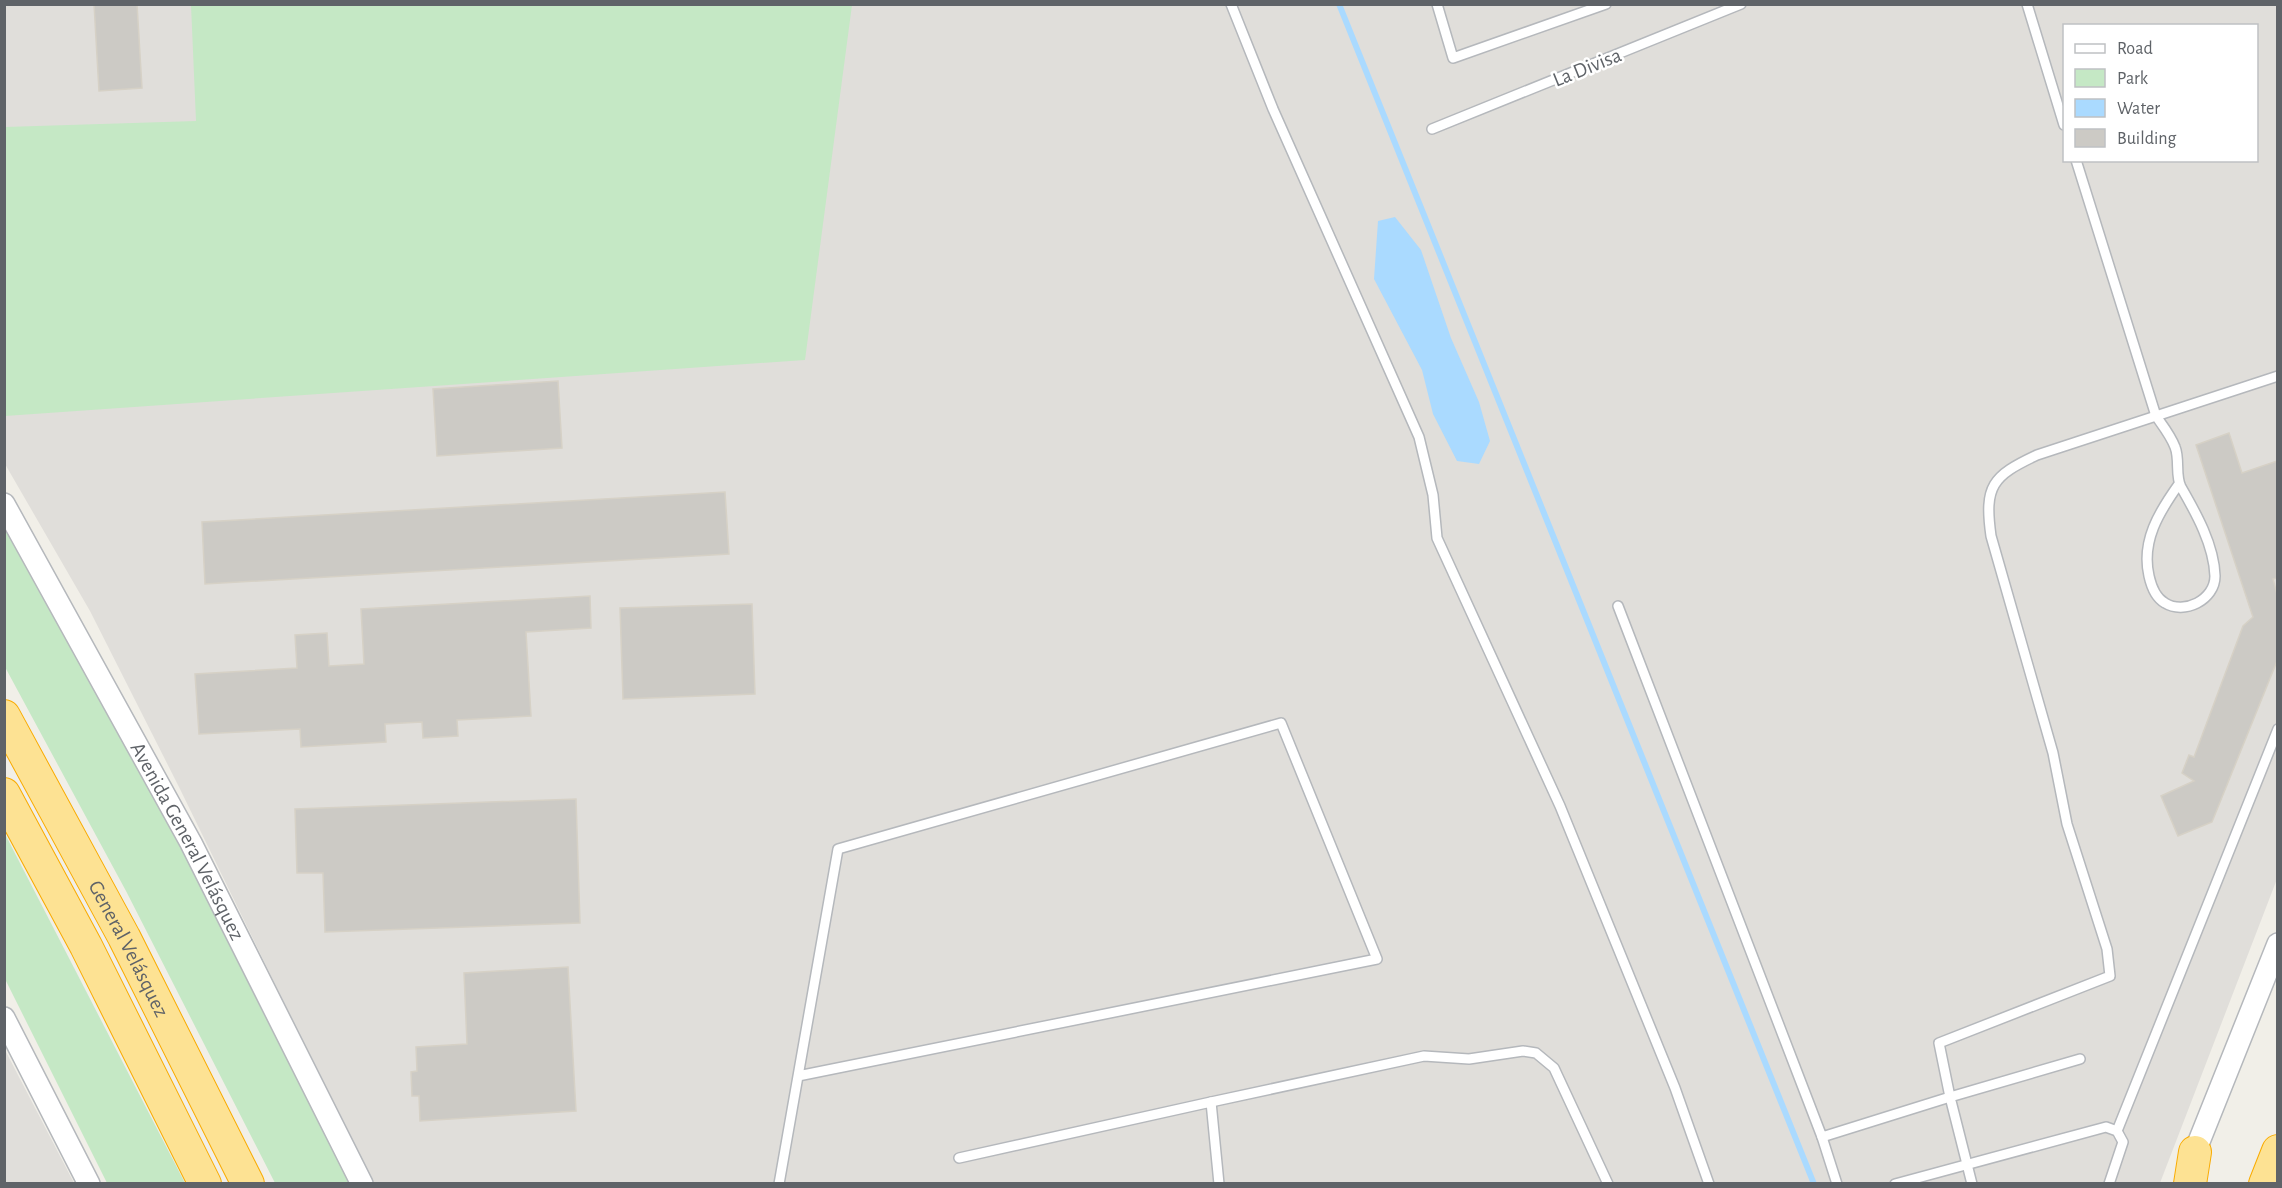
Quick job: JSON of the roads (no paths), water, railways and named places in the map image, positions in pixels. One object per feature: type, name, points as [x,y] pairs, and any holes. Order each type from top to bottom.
[{"type":"highway","name":"General Velásquez","points":[[4,716],[124,937],[248,1184]]},
{"type":"highway","name":"General Velásquez","points":[[4,794],[86,946],[205,1184]]},
{"type":"highway","points":[[2265,1184],[2277,1151]]},
{"type":"highway","points":[[2190,1184],[2195,1152]]},
{"type":"street","name":"Avenida General Velásquez","points":[[4,504],[191,843],[362,1184]]},
{"type":"street","points":[[2183,1184],[2195,1152],[2270,985],[2277,944]]},
{"type":"street","points":[[4,1018],[89,1184]]},
{"type":"lane","points":[[1231,4],[1273,109],[1419,438],[1433,495],[1437,538],[1560,806],[1675,1088],[1709,1184]]},
{"type":"lane","points":[[1437,4],[1453,58],[1606,4]]},
{"type":"lane","name":"La Divisa","points":[[1432,129],[1741,4]]},
{"type":"lane","points":[[2027,4],[2063,122]]},
{"type":"lane","points":[[2077,162],[2156,416],[2176,447],[2179,484],[2198,517],[2215,577],[2208,595],[2185,608],[2173,607],[2162,602],[2151,585],[2147,567],[2152,529],[2162,508],[2179,484]]},
{"type":"lane","points":[[1972,1184],[1965,1164],[1939,1043],[2110,976],[2107,949],[2067,824],[2053,753],[1991,536],[1987,507],[1995,483],[2013,466],[2037,455],[2277,376]]},
{"type":"lane","points":[[1618,606],[1838,1184]]},
{"type":"lane","points":[[779,1184],[798,1076],[838,849],[1281,723],[1377,959],[798,1076]]},
{"type":"lane","points":[[2117,1131],[2277,729]]},
{"type":"lane","points":[[959,1158],[1424,1056],[1469,1059],[1523,1051],[1536,1053],[1554,1068],[1608,1184]]},
{"type":"lane","points":[[1822,1137],[2080,1059]]},
{"type":"lane","points":[[1211,1102],[1219,1184]]},
{"type":"lane","points":[[1895,1184],[2106,1127],[2117,1131],[2123,1142],[2123,1150],[2109,1184]]},
{"type":"water","points":[[1395,217],[1421,250],[1451,338],[1479,402],[1490,441],[1479,464],[1457,461],[1433,414],[1422,370],[1374,279],[1378,221]]},
{"type":"waterway","points":[[1339,4],[1814,1184]]}]
